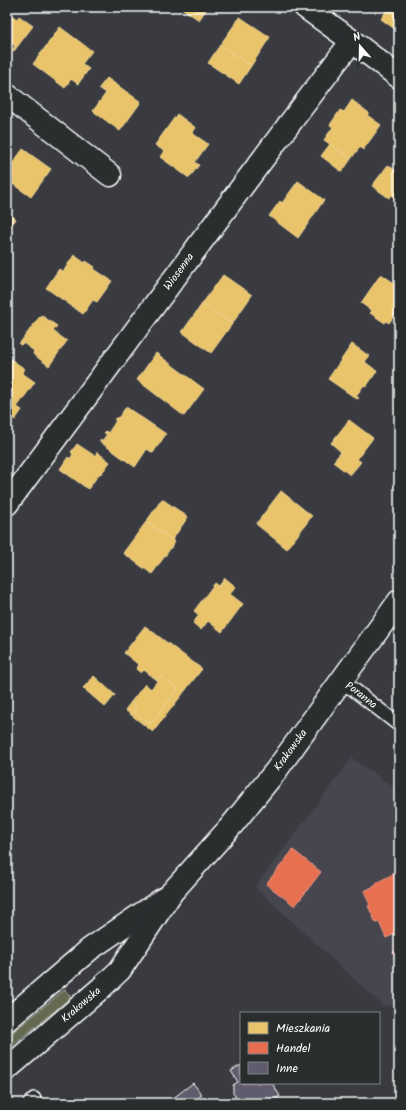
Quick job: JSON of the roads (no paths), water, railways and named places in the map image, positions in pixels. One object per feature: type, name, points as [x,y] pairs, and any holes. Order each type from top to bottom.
[{"type":"street","points":[[305,7],[399,77]]},
{"type":"street","name":"Wiosenna","points":[[7,504],[352,41]]},
{"type":"street","points":[[9,101],[110,175]]},
{"type":"street","name":"Krakowska","points":[[7,1069],[120,970],[172,892],[232,825],[275,772],[399,601]]},
{"type":"street","name":"Krakowska","points":[[7,1020],[90,949],[172,892]]},
{"type":"lane","name":"Poranna","points":[[340,682],[353,689],[399,725]]},
{"type":"lane","points":[[30,1103],[34,1099],[34,1103]]}]
